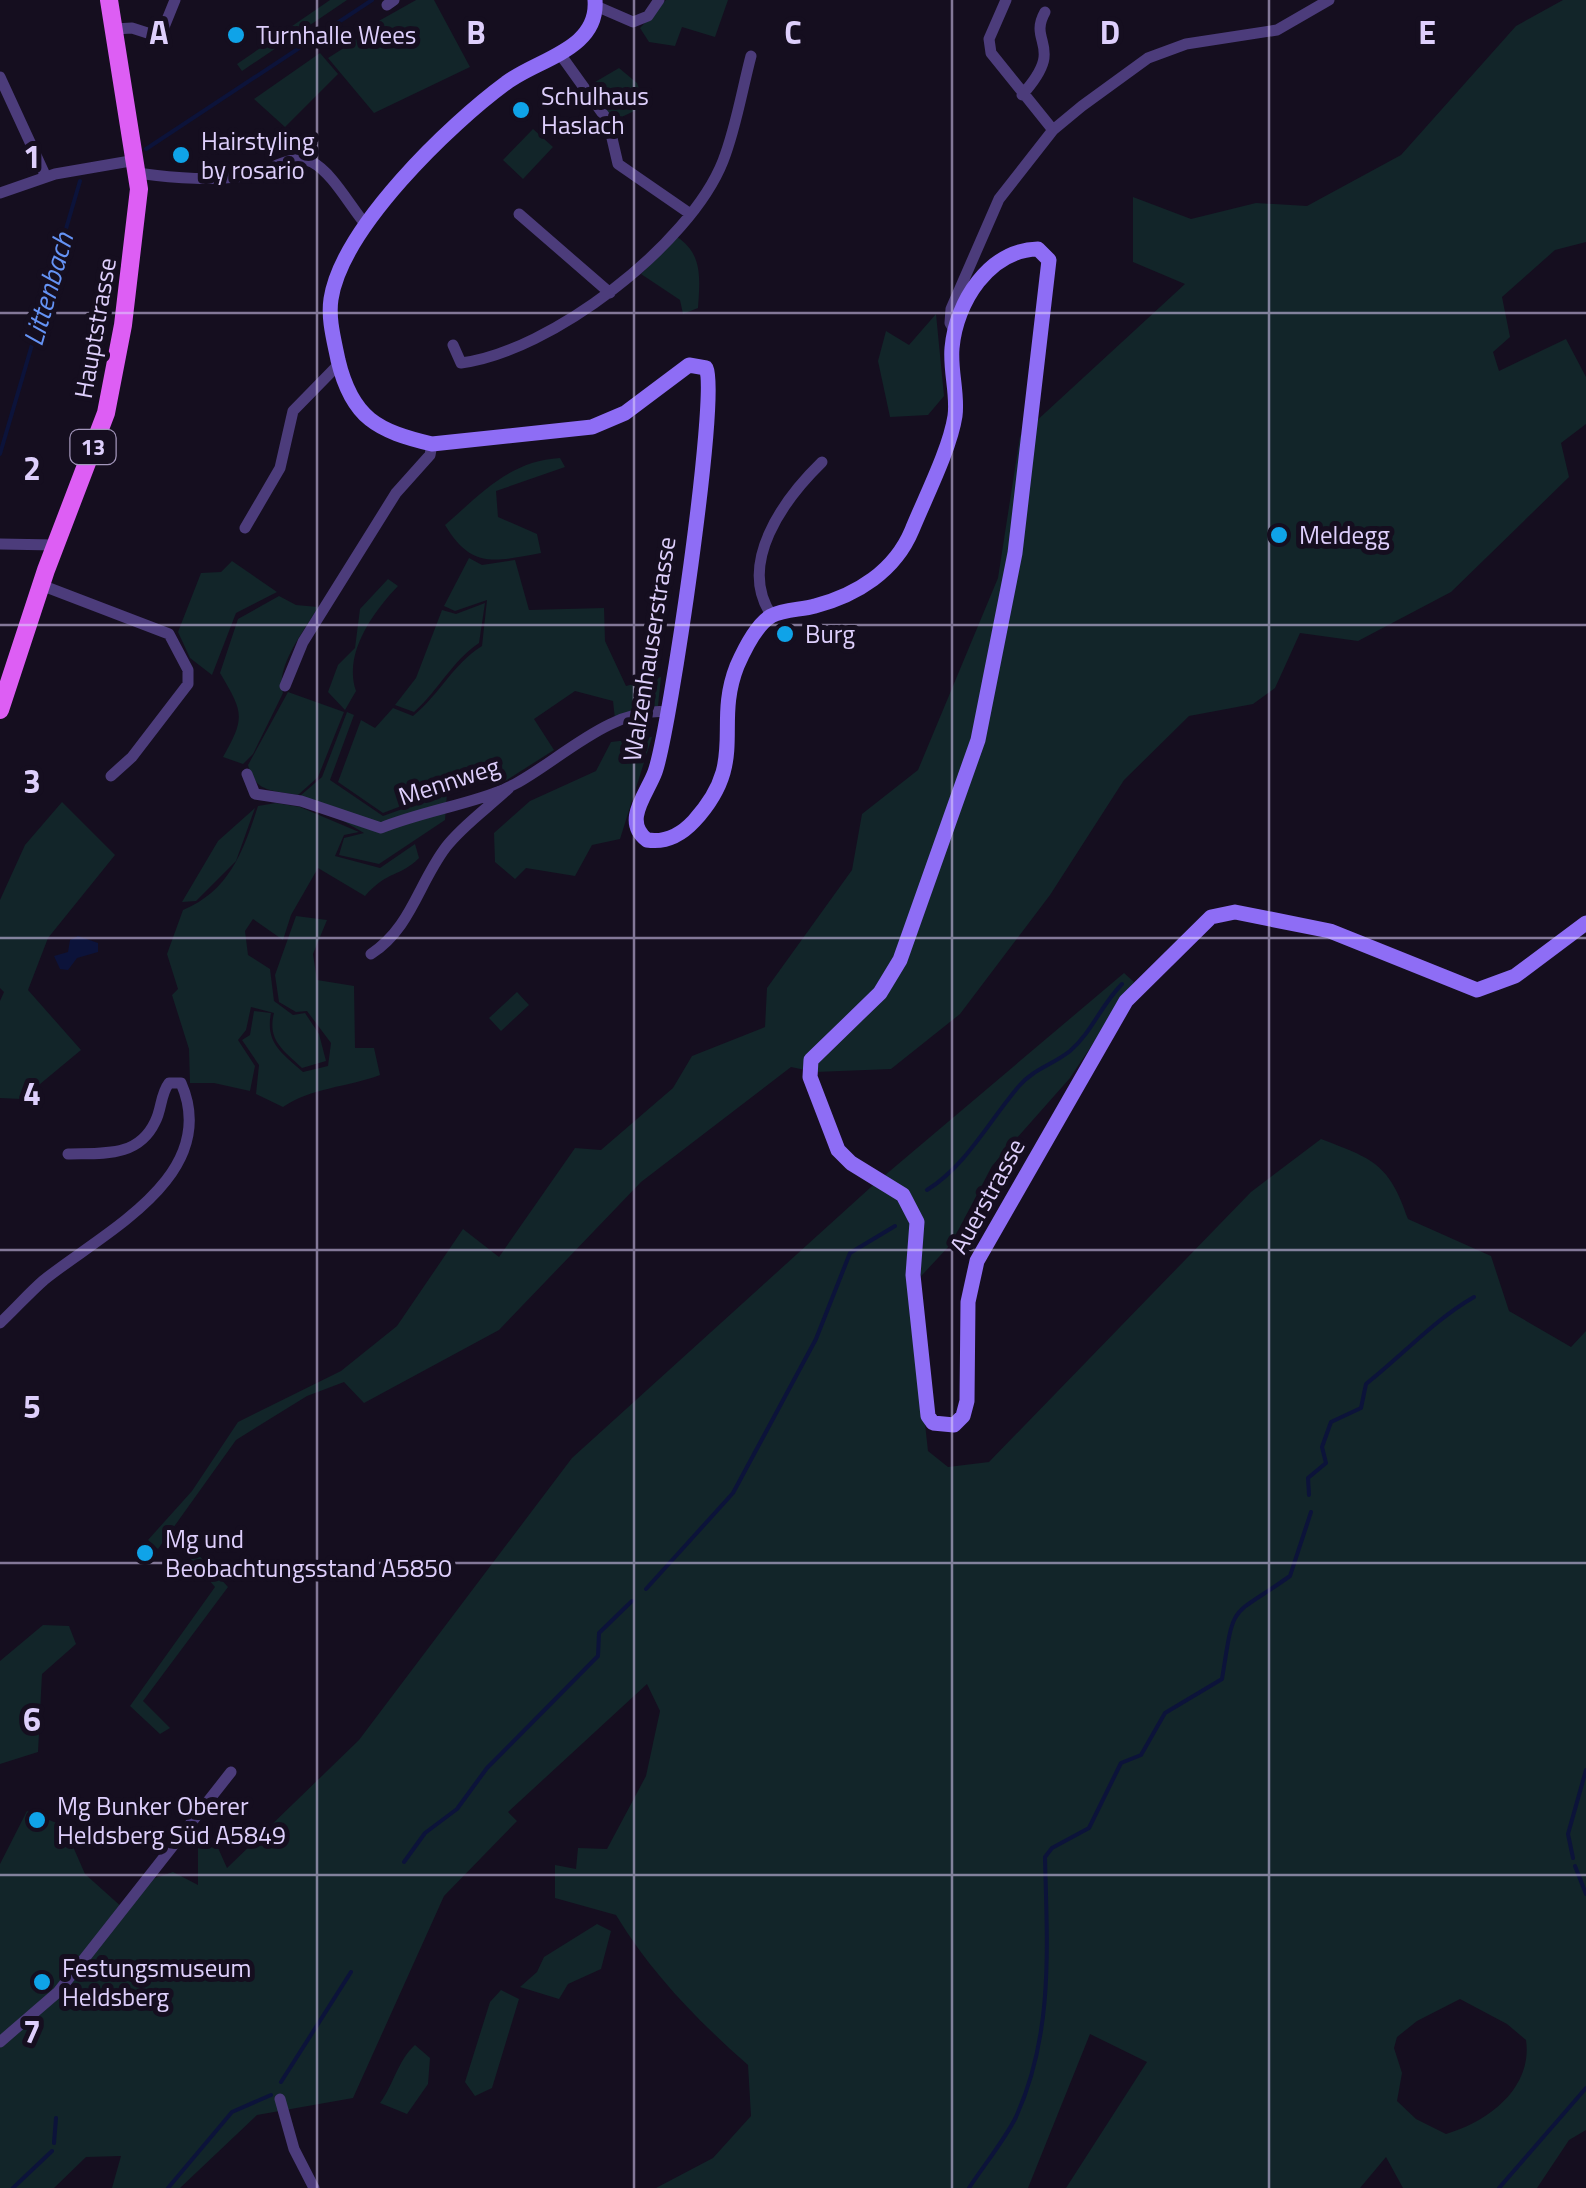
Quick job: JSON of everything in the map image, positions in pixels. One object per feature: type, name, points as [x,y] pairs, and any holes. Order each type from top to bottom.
[{"type":"main road","name":"Hauptstrasse","points":[[0,710],[55,545],[106,414],[116,369],[138,218],[137,166],[108,0]]},
{"type":"street","points":[[116,29],[132,28],[160,37],[175,0]]},
{"type":"street","points":[[596,3],[634,22],[648,16],[659,0]]},
{"type":"street","points":[[1006,0],[989,38],[990,52],[1053,130]]},
{"type":"street","points":[[822,462],[790,499],[763,547],[758,590],[772,616],[841,599],[864,587],[890,565],[910,534],[955,418],[952,350],[956,331],[950,323],[951,309],[999,199],[1053,130],[1148,58],[1186,44],[1278,30],[1330,0]]},
{"type":"street","name":"Walzenhauserstrasse","points":[[596,3],[581,39],[504,84],[404,177],[367,226],[334,286],[332,333],[339,364],[352,398],[375,425],[392,435],[432,444],[592,428],[625,413],[688,365],[706,368],[711,381],[668,712],[654,773],[635,818],[642,837],[653,842],[687,828],[717,790],[728,768],[737,666],[754,636],[772,616]]},
{"type":"street","points":[[1022,95],[1045,67],[1047,50],[1040,26],[1045,12]]},
{"type":"street","points":[[560,54],[608,120],[618,164],[689,213]]},
{"type":"street","points":[[453,346],[461,363],[504,353],[559,326],[610,293],[689,213],[724,160],[751,56]]},
{"type":"street","points":[[0,77],[46,177]]},
{"type":"street","points":[[0,193],[46,177],[137,166],[222,179],[265,172],[297,159],[312,162],[367,226]]},
{"type":"street","points":[[519,214],[610,293]]},
{"type":"street","name":"Auerstrasse","points":[[956,331],[978,280],[993,265],[1024,249],[1038,249],[1048,256],[1051,270],[1016,552],[978,740],[900,960],[880,993],[811,1060],[810,1078],[838,1150],[851,1163],[890,1185],[912,1208],[918,1222],[913,1275],[928,1416],[939,1426],[954,1424],[963,1416],[968,1401],[968,1302],[977,1261],[1126,1002],[1211,917],[1235,912],[1365,942],[1477,990],[1491,988],[1586,923]]},
{"type":"street","points":[[245,528],[280,468],[293,411],[339,364]]},
{"type":"street","points":[[284,686],[303,642],[396,493],[430,455],[432,444]]},
{"type":"street","points":[[0,544],[55,545]]},
{"type":"street","points":[[41,585],[169,634],[188,670],[188,684],[140,747],[111,776]]},
{"type":"street","name":"Mennweg","points":[[247,774],[255,794],[301,801],[381,828],[424,810],[512,786],[570,747],[622,721],[668,712]]},
{"type":"street","points":[[371,954],[408,920],[420,885],[449,843],[512,786]]},
{"type":"street","points":[[0,1323],[44,1280],[105,1238],[170,1177],[182,1159],[187,1138],[181,1083],[169,1084],[164,1090],[158,1118],[133,1148],[68,1154]]},
{"type":"street","points":[[0,2042],[58,1992],[230,1772]]},
{"type":"street","points":[[280,2100],[294,2149],[314,2188]]},
{"type":"green space","points":[[330,0],[347,0],[242,71],[237,64]]},
{"type":"green space","points":[[416,0],[434,0],[470,67],[374,113],[328,58],[347,46],[345,40]]},
{"type":"green space","points":[[666,0],[728,0],[715,37],[682,27],[675,46],[649,42],[640,28]]},
{"type":"green space","points":[[1563,0],[1586,0],[1586,242],[1555,250],[1502,297],[1510,337],[1493,352],[1499,371],[1566,339],[1586,377],[1586,424],[1561,443],[1569,477],[1451,592],[1358,641],[1300,633],[1275,688],[1253,704],[1189,716],[1124,780],[1050,895],[960,1014],[891,1069],[815,1072],[791,1067],[641,1182],[499,1330],[364,1403],[344,1382],[307,1396],[236,1440],[158,1549],[148,1540],[192,1491],[238,1422],[341,1371],[397,1326],[463,1229],[499,1257],[575,1148],[601,1150],[673,1088],[692,1056],[765,1027],[767,988],[852,870],[862,814],[918,770],[998,578],[1020,436],[1185,284],[1133,262],[1133,197],[1191,219],[1256,203],[1307,206],[1401,155],[1516,26]]},
{"type":"green space","points":[[320,53],[338,74],[285,127],[254,99]]},
{"type":"green space","points":[[619,68],[637,83],[645,106],[613,121],[590,85]]},
{"type":"green space","points":[[533,129],[553,147],[523,179],[503,160]]},
{"type":"green space","points":[[677,237],[692,251],[699,277],[698,308],[683,314],[680,300],[641,274]]},
{"type":"green space","points":[[936,314],[944,396],[928,415],[890,417],[878,361],[886,331],[909,345]]},
{"type":"green space","points":[[560,458],[565,467],[496,491],[498,517],[537,534],[541,553],[498,560],[475,556],[445,525],[511,472],[542,460]]},
{"type":"green space","points":[[469,558],[482,565],[515,560],[529,610],[604,608],[605,641],[626,686],[661,677],[658,706],[615,719],[613,701],[575,691],[534,719],[554,750],[502,783],[491,763],[442,781],[443,790],[383,813],[338,782],[361,720],[375,728],[393,708],[413,716],[463,661],[482,646],[487,600],[455,611],[444,606]]},
{"type":"green space","points":[[232,561],[277,592],[236,613],[212,675],[190,658],[178,632],[201,573],[221,572]]},
{"type":"green space","points":[[388,579],[398,586],[379,608],[357,648],[353,677],[356,691],[345,710],[328,692],[338,665],[355,648],[360,609]]},
{"type":"green space","points":[[279,596],[296,605],[318,607],[287,660],[283,693],[253,754],[243,764],[223,757],[239,715],[220,673],[238,619]]},
{"type":"green space","points":[[485,603],[479,643],[414,712],[395,705],[416,678],[442,610],[456,614]]},
{"type":"green space","points":[[288,692],[344,712],[318,777],[298,795],[260,785],[248,765]]},
{"type":"green space","points":[[347,712],[354,715],[330,780],[383,816],[447,793],[445,820],[379,864],[339,855],[344,838],[364,833],[300,796],[322,777]]},
{"type":"green space","points":[[652,737],[620,839],[592,845],[575,876],[526,868],[515,879],[495,862],[494,833],[530,801],[596,771],[611,742]]},
{"type":"green space","points":[[62,802],[115,855],[48,938],[28,990],[81,1050],[22,1099],[0,1098],[0,1001],[4,992],[0,988],[0,900],[25,845]]},
{"type":"green space","points":[[276,803],[300,807],[359,832],[344,835],[335,856],[380,868],[415,844],[419,858],[381,881],[365,896],[318,868],[291,915],[283,940],[253,919],[245,931],[248,955],[270,969],[274,1001],[293,1015],[305,1013],[319,1034],[326,1061],[302,1068],[275,1038],[274,1013],[251,1007],[246,1030],[238,1040],[255,1066],[250,1091],[214,1083],[190,1083],[189,1049],[172,995],[178,989],[167,954],[183,910],[213,892],[233,867],[258,806]]},
{"type":"green space","points":[[255,808],[236,861],[196,901],[182,902],[218,841]]},
{"type":"green space","points":[[296,916],[327,920],[313,954],[317,980],[354,986],[355,1048],[374,1048],[380,1075],[305,1096],[283,1107],[256,1094],[259,1065],[242,1040],[250,1035],[254,1011],[271,1013],[273,1040],[288,1059],[303,1072],[328,1066],[331,1043],[307,1011],[296,1012],[279,1002],[275,975]]},
{"type":"green space","points":[[1124,973],[1134,982],[1070,1078],[992,1166],[951,1244],[910,1288],[928,1451],[948,1467],[989,1462],[1251,1192],[1321,1139],[1366,1158],[1386,1174],[1408,1219],[1491,1256],[1509,1311],[1571,1347],[1586,1331],[1586,2130],[1569,2140],[1537,2188],[1403,2188],[1386,2157],[1360,2188],[1066,2188],[1147,2062],[1090,2034],[1028,2188],[656,2188],[713,2158],[751,2116],[748,2065],[676,1995],[616,1915],[555,1898],[555,1865],[576,1869],[578,1848],[607,1849],[646,1776],[660,1711],[647,1684],[508,1812],[517,1821],[444,1896],[353,2098],[257,2115],[180,2188],[112,2188],[121,2156],[86,2157],[54,2188],[0,2188],[0,1864],[27,1811],[64,1826],[85,1874],[124,1909],[140,1883],[173,1872],[198,1885],[198,1845],[214,1839],[227,1868],[359,1740],[572,1458],[871,1187]],"holes":[[[1460,1999],[1507,2024],[1526,2040],[1526,2057],[1515,2088],[1492,2112],[1446,2134],[1416,2119],[1397,2101],[1402,2073],[1394,2048],[1397,2037],[1417,2021]]]},
{"type":"green space","points":[[517,992],[529,1005],[501,1031],[489,1018]]},
{"type":"green space","points":[[181,1536],[228,1587],[143,1701],[170,1728],[160,1734],[130,1706],[215,1587],[176,1542]]},
{"type":"green space","points":[[43,1625],[69,1626],[76,1644],[42,1674],[38,1752],[0,1764],[0,1661]]},
{"type":"green space","points":[[597,1924],[611,1931],[601,1969],[568,1984],[559,1999],[520,1987],[537,1972],[544,1957]]},
{"type":"green space","points":[[501,1990],[519,1999],[492,2088],[475,2096],[465,2082],[490,2002]]},
{"type":"green space","points":[[415,2045],[430,2058],[428,2084],[407,2114],[380,2103]]},
{"type":"shaded area","points":[[78,936],[98,943],[98,952],[77,958],[68,970],[60,969],[54,956],[68,952],[70,940]]},
{"type":"waterway","name":"Littenbach","points":[[146,149],[372,0]]},
{"type":"waterway","name":"Littenbach","points":[[0,454],[80,181]]},
{"type":"waterway","points":[[927,1190],[954,1169],[1024,1080],[1078,1044],[1122,984]]},
{"type":"waterway","points":[[646,1589],[733,1493],[816,1339],[850,1253],[895,1226]]},
{"type":"waterway","points":[[1309,1495],[1308,1478],[1326,1463],[1322,1447],[1331,1422],[1361,1408],[1366,1384],[1474,1297]]},
{"type":"waterway","points":[[969,2188],[1016,2117],[1037,2053],[1046,1989],[1045,1857],[1052,1848],[1089,1828],[1121,1763],[1141,1755],[1165,1713],[1222,1679],[1233,1623],[1245,1607],[1290,1576],[1311,1512]]},
{"type":"waterway","points":[[404,1862],[425,1833],[457,1809],[487,1768],[598,1656],[599,1633],[632,1601]]},
{"type":"waterway","points":[[1573,1858],[1568,1834],[1586,1770]]},
{"type":"waterway","points":[[1575,1866],[1586,1894]]},
{"type":"waterway","points":[[281,2082],[351,1972]]},
{"type":"waterway","points":[[1499,2188],[1586,2088]]},
{"type":"waterway","points":[[168,2188],[232,2112],[271,2095]]},
{"type":"waterway","points":[[54,2143],[56,2118]]},
{"type":"waterway","points":[[13,2188],[52,2151]]},
{"type":"place","name":"Turnhalle Wees","points":[[236,35]]},
{"type":"place","name":"Schulhaus Haslach","points":[[521,110]]},
{"type":"place","name":"Hairstyling by rosario","points":[[181,155]]},
{"type":"place","name":"Meldegg","points":[[1279,535]]},
{"type":"place","name":"Burg","points":[[785,634]]},
{"type":"place","name":"Mg und Beobachtungsstand A5850","points":[[145,1553]]},
{"type":"place","name":"Mg Bunker Oberer Heldsberg Süd A5849","points":[[37,1820]]},
{"type":"place","name":"Festungsmuseum Heldsberg","points":[[42,1982]]}]
